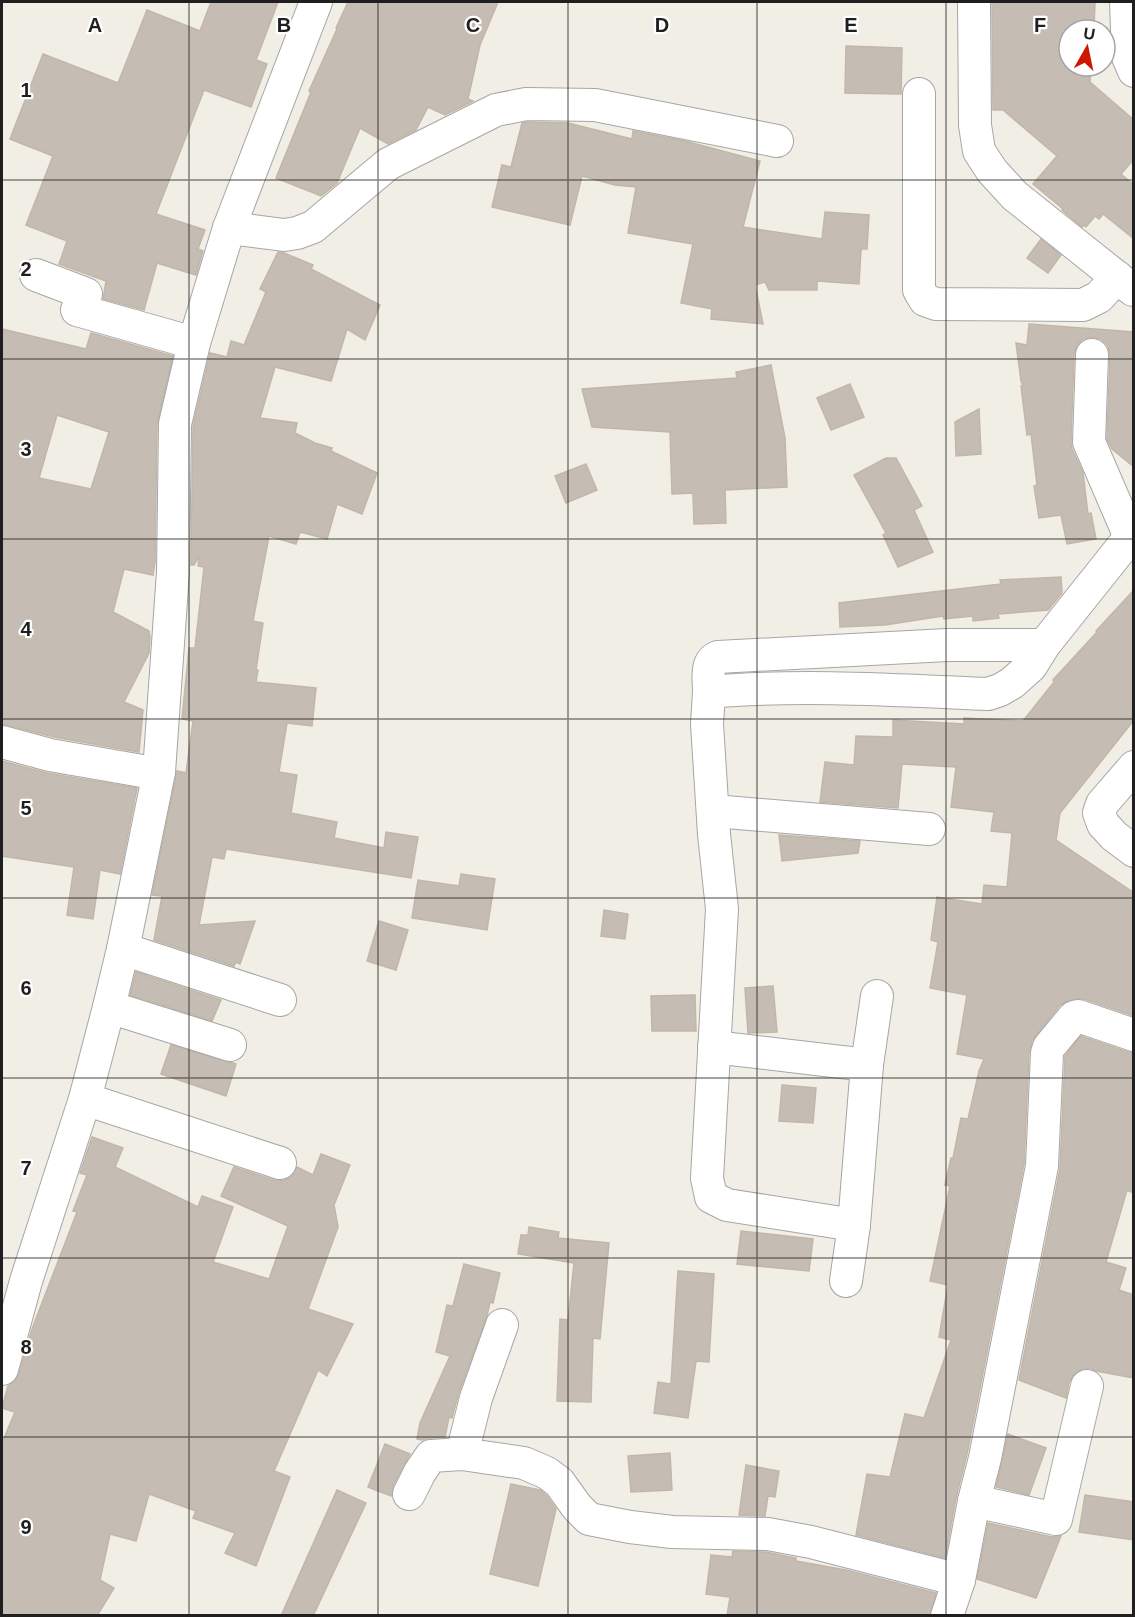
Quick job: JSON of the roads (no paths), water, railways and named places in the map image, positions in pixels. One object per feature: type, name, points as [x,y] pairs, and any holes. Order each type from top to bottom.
[{"type":"street","points":[[2,1369],[14,1278],[85,1099],[110,1006],[159,772],[174,572],[175,424],[194,343],[229,228],[316,2]]},
{"type":"street","points":[[919,94],[919,290],[925,300],[936,304],[1083,306],[1126,284],[1015,196],[992,171],[979,152],[975,125],[967,2]]},
{"type":"street","points":[[1126,2],[1128,57],[1134,71]]},
{"type":"street","points":[[229,228],[284,236],[313,227],[388,164],[496,110],[526,104],[595,105],[777,141]]},
{"type":"street","points":[[36,275],[90,288],[77,310],[194,343]]},
{"type":"street","points":[[709,692],[758,688],[988,694],[1012,683],[1031,666],[1044,645],[1132,536],[1089,442],[1092,355]]},
{"type":"street","points":[[854,1225],[727,1204],[711,1197],[707,1178],[722,909],[714,834],[707,724],[710,662],[718,657],[947,645],[1044,645]]},
{"type":"street","points":[[2,742],[50,754],[159,772]]},
{"type":"street","points":[[1134,767],[1102,804],[1099,813],[1103,824],[1134,851]]},
{"type":"street","points":[[714,811],[929,829]]},
{"type":"street","points":[[123,949],[280,1000]]},
{"type":"street","points":[[846,1281],[854,1225],[867,1065],[877,996]]},
{"type":"street","points":[[110,1006],[230,1045]]},
{"type":"street","points":[[947,1616],[959,1580],[985,1458],[1042,1166],[1047,1053],[1049,1047],[1074,1017],[1134,1035]]},
{"type":"street","points":[[714,1047],[867,1065]]},
{"type":"street","points":[[85,1099],[280,1163]]},
{"type":"street","points":[[462,1454],[476,1398],[502,1325]]},
{"type":"street","points":[[974,1501],[1056,1519],[1087,1386]]},
{"type":"street","points":[[409,1494],[429,1458],[441,1454],[462,1454],[524,1463],[547,1473],[558,1482],[589,1519],[672,1532],[768,1534],[811,1542],[959,1580]]}]
